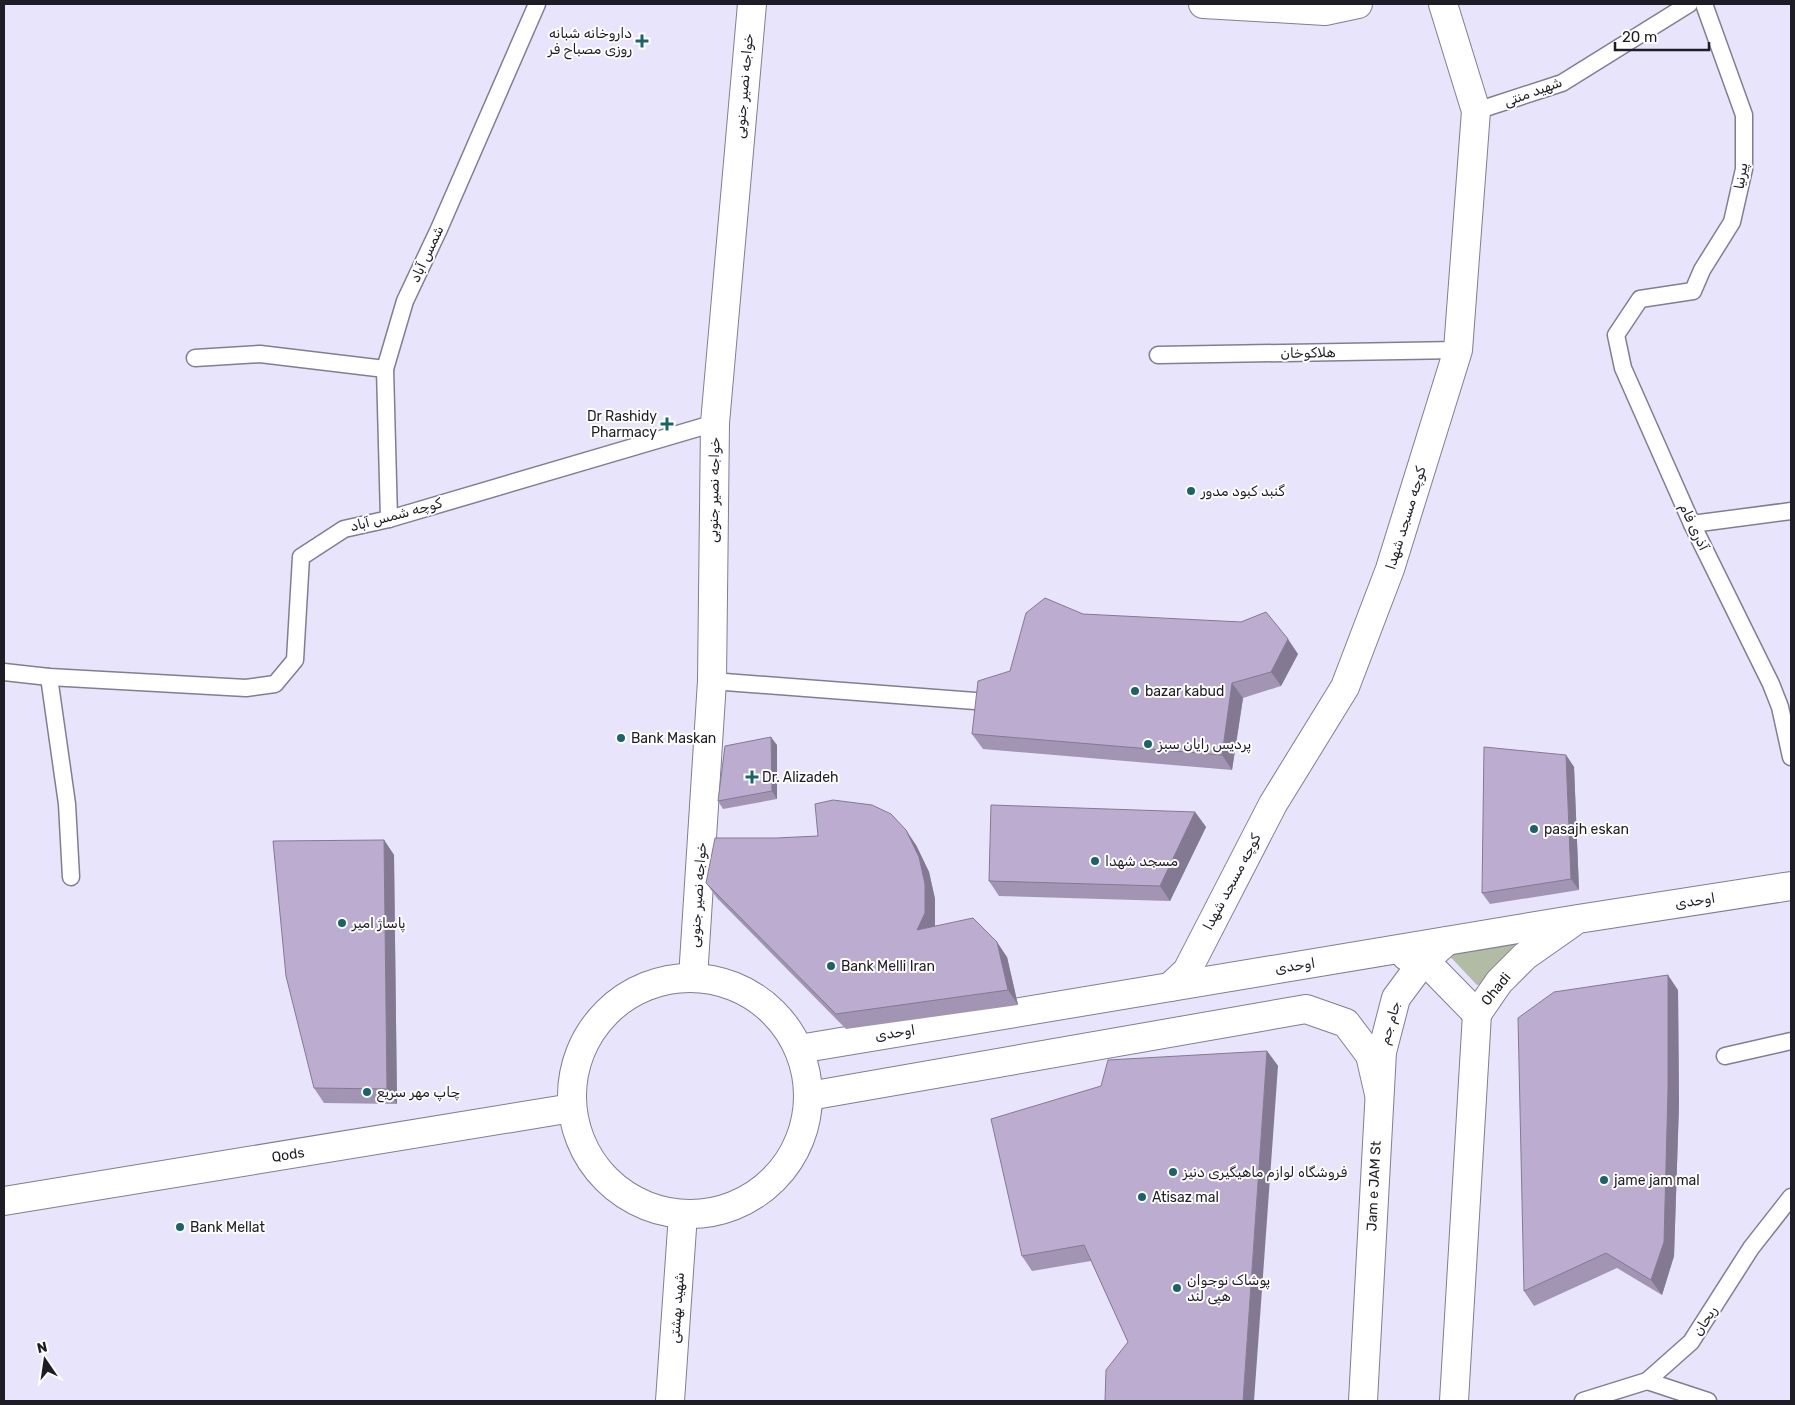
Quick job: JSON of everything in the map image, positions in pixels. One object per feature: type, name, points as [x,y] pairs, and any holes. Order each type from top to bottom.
[{"type":"street","name":"خواجه نصیر جنوبی","points":[[693,978],[712,681],[715,423],[752,4]]},
{"type":"street","points":[[1203,4],[1325,11],[1358,4]]},
{"type":"street","name":"کوچه مسجد شهدا","points":[[1170,987],[1187,971],[1274,804],[1345,687],[1390,569],[1458,350],[1476,111],[1443,4]]},
{"type":"street","name":"اوحدی","points":[[799,1049],[1578,919],[1791,886]]},
{"type":"street","name":"Ohadi","points":[[1393,950],[1432,968],[1478,1014],[1499,982],[1525,956],[1578,919]]},
{"type":"street","name":"جام جم","points":[[1379,1094],[1382,1052],[1396,998],[1422,963],[1447,941]]},
{"type":"street","points":[[693,978],[720,982],[745,991],[767,1006],[786,1026],[799,1049],[806,1072],[809,1096],[802,1134],[784,1168],[756,1194],[721,1210],[683,1214],[652,1208],[623,1194],[600,1173],[582,1146],[572,1108],[574,1068],[590,1031],[618,1002],[654,984],[693,978]]},
{"type":"street","name":"Jam e JAM St","points":[[809,1096],[1306,1009],[1346,1023],[1370,1055],[1379,1094],[1363,1401]]},
{"type":"street","points":[[1454,1401],[1478,1014]]},
{"type":"street","name":"Qods","points":[[4,1201],[572,1108]]},
{"type":"street","name":"شهید بهشتی","points":[[670,1401],[683,1214]]},
{"type":"lane","name":"شمس آباد","points":[[389,519],[385,369],[405,301],[439,229],[537,4]]},
{"type":"lane","name":"شهید منتی","points":[[1476,111],[1562,83],[1689,4]]},
{"type":"lane","name":"پیرنیا","points":[[1640,299],[1693,291],[1702,270],[1732,222],[1744,169],[1744,115],[1704,4]]},
{"type":"lane","name":"آذری فام","points":[[1640,299],[1616,335],[1623,368],[1692,524],[1771,684],[1780,708],[1791,757]]},
{"type":"lane","name":"هلاکوخان","points":[[1158,355],[1458,350]]},
{"type":"lane","points":[[195,358],[260,354],[385,369]]},
{"type":"lane","name":"کوچه شمس آباد","points":[[4,672],[49,677],[246,688],[275,684],[295,660],[301,558],[344,529],[389,519],[715,423]]},
{"type":"lane","points":[[1692,524],[1791,511]]},
{"type":"lane","points":[[49,677],[67,804],[71,877]]},
{"type":"lane","points":[[712,681],[975,701]]},
{"type":"lane","points":[[1724,1056],[1791,1041]]},
{"type":"lane","name":"ریحان","points":[[1583,1401],[1647,1381],[1691,1342],[1751,1248],[1791,1197]]},
{"type":"lane","points":[[1647,1381],[1708,1401]]},
{"type":"green space","points":[[1520,936],[1490,982],[1477,985],[1443,949]]},
{"type":"building","name":"bazar kabud","points":[[1045,598],[1083,614],[1241,622],[1266,612],[1288,639],[1271,672],[1232,683],[1222,755],[972,734],[978,681],[1010,671],[1026,613]]},
{"type":"building","name":"Dr. Alizadeh","points":[[771,737],[772,791],[718,801],[725,746]]},
{"type":"building","name":"pasajh eskan","points":[[1484,747],[1566,755],[1571,879],[1482,893]]},
{"type":"building","points":[[833,800],[872,805],[891,814],[906,830],[919,857],[925,884],[925,913],[917,930],[973,918],[997,942],[1008,990],[836,1014],[706,883],[715,838],[818,836],[815,804]]},
{"type":"building","name":"مسجد شهدا","points":[[991,805],[1195,812],[1160,886],[989,881]]},
{"type":"building","name":"پاساژ امیر","points":[[384,840],[387,1089],[314,1088],[286,976],[273,841]]},
{"type":"building","name":"jame jam mal","points":[[1668,975],[1668,1089],[1664,1242],[1651,1280],[1606,1253],[1524,1291],[1518,1018],[1554,992]]},
{"type":"building","name":"Atisaz mal","points":[[1267,1051],[1243,1401],[1105,1401],[1106,1370],[1128,1342],[1084,1245],[1022,1256],[991,1119],[1101,1086],[1108,1060]]},
{"type":"place","name":"داروخانه شبانه روزی مصباح فر","points":[[642,41]]},
{"type":"place","name":"Dr Rashidy Pharmacy","points":[[667,424]]},
{"type":"place","name":"گنبد کبود مدور","points":[[1191,491]]},
{"type":"place","name":"bazar kabud","points":[[1135,691]]},
{"type":"place","name":"Bank Maskan","points":[[621,738]]},
{"type":"place","name":"پردیس رایان سبز","points":[[1148,744]]},
{"type":"place","name":"Dr. Alizadeh","points":[[752,777]]},
{"type":"place","name":"pasajh eskan","points":[[1534,829]]},
{"type":"place","name":"مسجد شهدا","points":[[1095,861]]},
{"type":"place","name":"پاساژ امیر","points":[[342,923]]},
{"type":"place","name":"Bank Melli Iran","points":[[831,966]]},
{"type":"place","name":"چاپ مهر سریع","points":[[367,1092]]},
{"type":"place","name":"فروشگاه لوازم ماهیگیری دنیز","points":[[1173,1172]]},
{"type":"place","name":"jame jam mal","points":[[1604,1180]]},
{"type":"place","name":"Atisaz mal","points":[[1142,1197]]},
{"type":"place","name":"Bank Mellat","points":[[180,1227]]},
{"type":"place","name":"پوشاک نوجوان هپی لند","points":[[1177,1288]]}]
